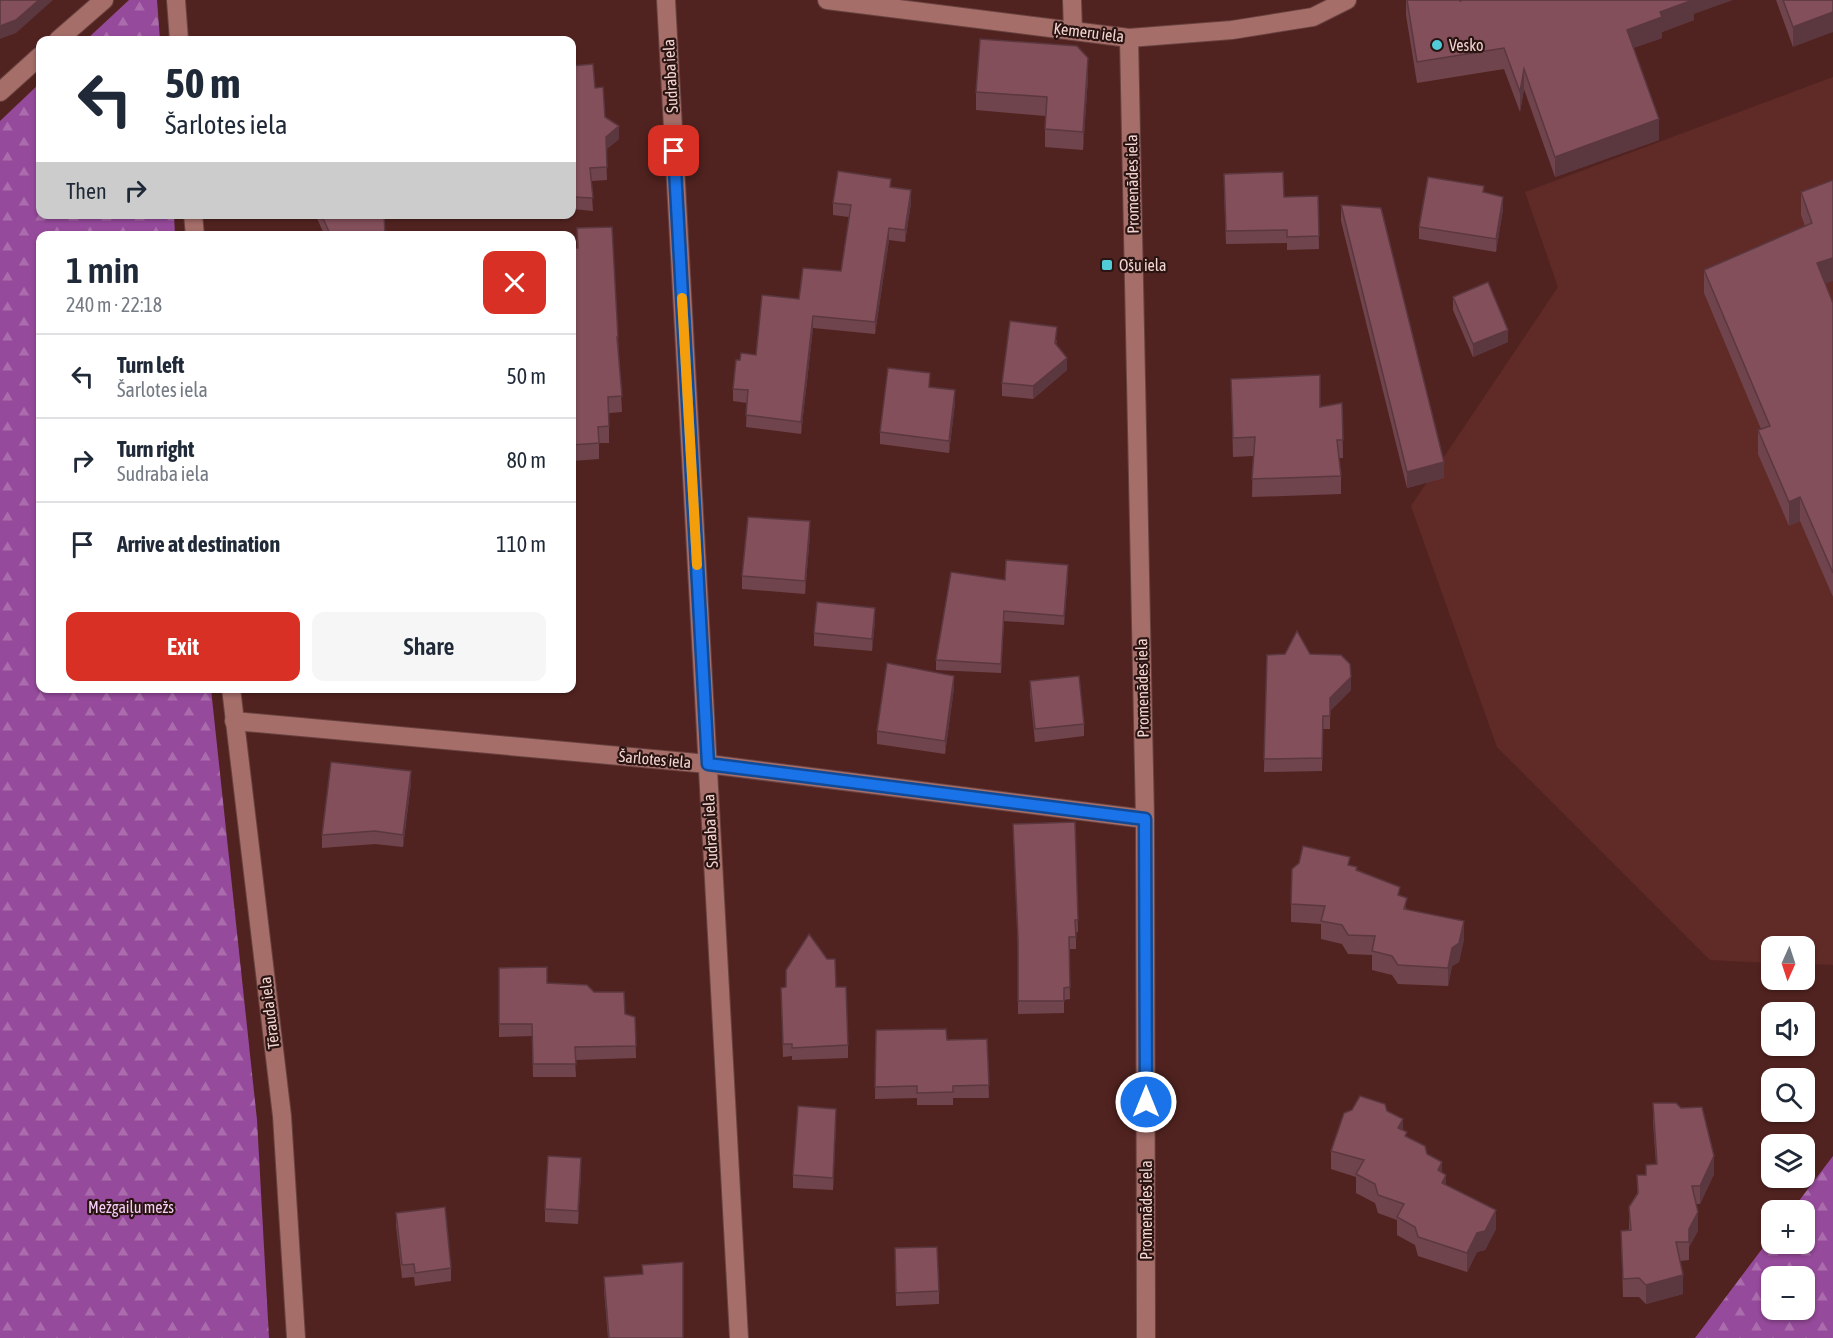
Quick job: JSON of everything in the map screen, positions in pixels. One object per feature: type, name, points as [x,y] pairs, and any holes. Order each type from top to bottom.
[{"type":"street","points":[[63,36],[104,0]]},
{"type":"street","points":[[176,0],[179,36]]},
{"type":"street","name":"Sudraba iela","points":[[666,0],[739,1338]]},
{"type":"street","name":"Ķemeru iela","points":[[827,0],[1129,38],[1232,30],[1313,17],[1347,0]]},
{"type":"street","points":[[1072,0],[1073,31]]},
{"type":"street","name":"Promenādes iela","points":[[1129,38],[1145,819],[1146,1338]]},
{"type":"street","points":[[0,92],[36,60]]},
{"type":"street","name":"Tērauda iela","points":[[231,693],[282,1116],[296,1338]]},
{"type":"street","name":"Šarlotes iela","points":[[234,721],[708,764],[1145,819]]},
{"type":"shaded area","points":[[1833,77],[1833,965],[1815,964],[1815,936],[1761,936],[1761,963],[1710,960],[1497,747],[1411,506],[1558,287],[1525,192]]},
{"type":"green space","points":[[129,0],[157,0],[160,36],[90,36]]},
{"type":"green space","name":"Mežgaiļu mežs","points":[[36,87],[36,219],[174,219],[175,231],[36,231],[36,693],[211,693],[257,1120],[269,1338],[0,1338],[0,121]]},
{"type":"green space","points":[[1833,1156],[1833,1338],[1695,1338],[1761,1250],[1761,1254],[1815,1254],[1815,1200],[1800,1200],[1809,1188],[1815,1188],[1815,1180]]},
{"type":"building","points":[[0,0],[39,0],[16,20],[0,26]]},
{"type":"building","points":[[1407,0],[1693,0],[1660,12],[1662,17],[1627,30],[1659,119],[1555,157],[1524,69],[1520,92],[1504,48],[1417,62]]},
{"type":"building","points":[[1783,0],[1833,0],[1833,12],[1793,27]]},
{"type":"building","points":[[980,39],[1077,46],[1088,58],[1083,132],[1045,129],[1047,97],[976,92]]},
{"type":"building","points":[[593,64],[595,88],[603,87],[605,117],[619,126],[606,137],[607,167],[590,168],[593,198],[576,197],[576,66]]},
{"type":"building","points":[[838,171],[891,179],[890,187],[911,190],[905,230],[889,228],[875,322],[813,316],[801,422],[746,415],[748,390],[733,389],[736,360],[740,360],[741,353],[756,355],[762,295],[799,299],[803,268],[841,271],[851,205],[833,203]]},
{"type":"building","points":[[1283,172],[1284,197],[1318,196],[1319,236],[1287,237],[1287,230],[1226,231],[1224,174]]},
{"type":"building","points":[[1428,177],[1484,186],[1483,192],[1503,197],[1496,239],[1419,227]]},
{"type":"building","points":[[1833,180],[1833,258],[1817,263],[1833,303],[1833,573],[1800,497],[1789,502],[1758,430],[1770,426],[1704,270],[1812,223],[1801,192]]},
{"type":"building","points":[[1341,205],[1381,208],[1444,462],[1407,472]]},
{"type":"building","points":[[323,219],[384,219],[385,231],[329,231]]},
{"type":"building","points":[[612,227],[622,396],[608,397],[609,426],[598,427],[599,443],[576,445],[576,248],[578,248],[577,228]]},
{"type":"building","points":[[1488,282],[1508,330],[1473,344],[1453,297]]},
{"type":"building","points":[[1010,321],[1057,327],[1055,343],[1067,358],[1033,386],[1002,383]]},
{"type":"building","points":[[888,368],[930,373],[929,387],[955,390],[949,441],[880,432]]},
{"type":"building","points":[[1320,375],[1320,407],[1342,403],[1343,440],[1337,440],[1341,476],[1252,479],[1255,437],[1233,438],[1231,379]]},
{"type":"building","points":[[748,517],[810,521],[805,581],[742,576]]},
{"type":"building","points":[[1006,560],[1068,565],[1064,616],[1004,611],[1001,664],[936,660],[951,572],[1005,580]]},
{"type":"building","points":[[817,602],[875,608],[872,639],[814,633]]},
{"type":"building","points":[[1297,631],[1310,654],[1341,655],[1350,664],[1351,677],[1330,698],[1330,716],[1323,716],[1322,758],[1264,759],[1267,655],[1285,654]]},
{"type":"building","points":[[887,663],[954,676],[945,741],[877,731]]},
{"type":"building","points":[[1079,676],[1084,724],[1035,729],[1030,681]]},
{"type":"building","points":[[331,762],[411,771],[403,835],[375,831],[322,835]]},
{"type":"building","points":[[1075,822],[1078,920],[1075,920],[1076,937],[1069,937],[1070,987],[1064,988],[1064,1001],[1018,1001],[1013,824]]},
{"type":"building","points":[[1303,846],[1350,857],[1348,865],[1357,867],[1356,870],[1400,887],[1398,895],[1407,898],[1404,909],[1464,921],[1459,943],[1452,948],[1448,968],[1398,965],[1392,956],[1372,951],[1375,936],[1348,935],[1342,925],[1321,921],[1325,906],[1291,904],[1292,869],[1299,863]]},
{"type":"building","points":[[809,934],[827,959],[835,959],[836,987],[846,987],[848,1045],[792,1048],[792,1044],[783,1044],[781,988],[786,987],[786,970]]},
{"type":"building","points":[[547,967],[547,983],[587,985],[594,992],[624,992],[625,1014],[635,1017],[636,1046],[575,1047],[576,1064],[533,1064],[532,1024],[499,1024],[499,968]]},
{"type":"building","points":[[946,1029],[947,1040],[987,1039],[989,1085],[953,1086],[953,1092],[917,1093],[917,1086],[875,1087],[876,1030]]},
{"type":"building","points":[[1360,1096],[1385,1104],[1387,1111],[1403,1119],[1398,1128],[1407,1132],[1405,1136],[1425,1146],[1427,1154],[1442,1162],[1438,1170],[1446,1175],[1442,1183],[1496,1210],[1485,1231],[1477,1233],[1467,1253],[1418,1237],[1415,1227],[1397,1217],[1404,1204],[1378,1195],[1375,1184],[1356,1174],[1364,1160],[1331,1151],[1344,1113],[1352,1110]]},
{"type":"building","points":[[1653,1103],[1676,1103],[1681,1108],[1702,1107],[1714,1156],[1700,1186],[1692,1186],[1698,1212],[1689,1229],[1689,1242],[1676,1242],[1683,1275],[1646,1285],[1639,1278],[1623,1279],[1621,1231],[1631,1230],[1629,1207],[1638,1193],[1637,1175],[1646,1175],[1646,1165],[1657,1164]]},
{"type":"building","points":[[798,1106],[836,1109],[833,1178],[793,1175]]},
{"type":"building","points":[[548,1156],[581,1158],[578,1211],[545,1209]]},
{"type":"building","points":[[445,1207],[451,1268],[415,1273],[414,1264],[402,1265],[396,1213]]},
{"type":"building","points":[[937,1247],[939,1291],[896,1293],[895,1248]]},
{"type":"building","points":[[683,1262],[683,1338],[609,1338],[604,1277],[643,1274],[642,1265]]},
{"type":"slow traffic","points":[[682,298],[697,565]]},
{"type":"place","name":"Vesko","points":[[1437,45]]},
{"type":"place","name":"Ošu iela","points":[[1107,265]]},
{"type":"route","points":[[674,151],[708,764],[1145,819],[1146,1102]]}]
